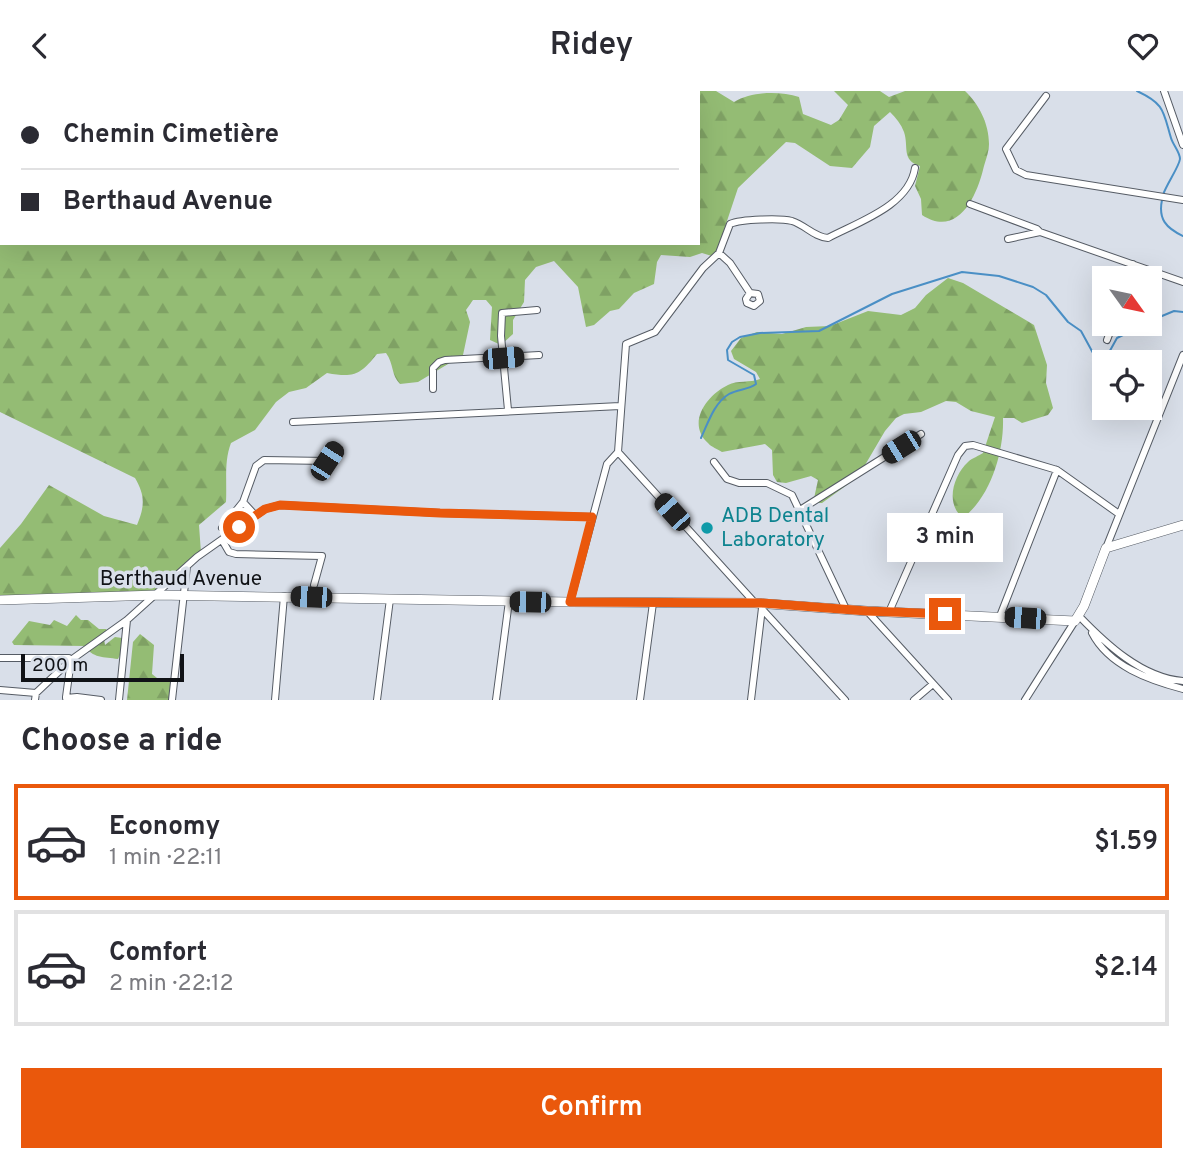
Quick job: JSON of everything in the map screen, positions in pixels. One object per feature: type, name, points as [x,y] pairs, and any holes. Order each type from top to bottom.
[{"type":"street","points":[[1164,91],[1183,145]]},
{"type":"street","points":[[1046,96],[1006,149],[1016,170],[1026,175],[1098,188],[1183,200]]},
{"type":"street","points":[[570,602],[607,464],[618,452],[626,344],[656,332],[702,268],[719,253],[730,224],[739,221],[790,221],[828,238],[888,206],[913,182],[915,169]]},
{"type":"street","points":[[970,204],[1183,282]]},
{"type":"street","points":[[1008,239],[1041,232]]},
{"type":"street","points":[[719,253],[730,263],[750,293]]},
{"type":"street","points":[[508,410],[502,313],[537,310]]},
{"type":"street","points":[[1107,341],[1109,336]]},
{"type":"street","points":[[433,389],[433,368],[445,360],[539,355]]},
{"type":"street","points":[[1025,700],[1077,618],[1183,355]]},
{"type":"street","points":[[293,422],[621,406]]},
{"type":"street","points":[[800,510],[921,434]]},
{"type":"street","points":[[890,612],[958,455],[965,446],[973,445],[1057,470],[1119,514]]},
{"type":"street","points":[[222,528],[243,502],[256,466],[264,460],[327,461],[337,447]]},
{"type":"street","points":[[618,452],[845,700]]},
{"type":"street","points":[[714,462],[727,479],[739,483],[767,483],[792,495],[846,609]]},
{"type":"street","points":[[1000,616],[1057,470]]},
{"type":"street","points":[[243,502],[255,515]]},
{"type":"street","points":[[0,690],[36,697],[71,660],[127,620],[187,566],[265,509],[280,505],[592,517]]},
{"type":"street","points":[[1106,548],[1183,525]]},
{"type":"street","points":[[222,540],[229,552],[236,554],[322,557],[314,585]]},
{"type":"street","points":[[172,700],[187,566]]},
{"type":"street","name":"Berthaud Avenue","points":[[0,600],[156,595],[284,596],[760,605],[1077,618]]},
{"type":"street","points":[[275,700],[284,596]]},
{"type":"street","points":[[377,700],[390,599]]},
{"type":"street","points":[[496,700],[509,601]]},
{"type":"street","points":[[640,700],[653,603]]},
{"type":"street","points":[[751,700],[760,605]]},
{"type":"street","points":[[867,611],[948,700]]},
{"type":"street","points":[[1077,618],[1133,661],[1160,675],[1183,681]]},
{"type":"street","points":[[119,700],[127,620]]},
{"type":"street","points":[[1087,625],[1097,644],[1115,659],[1143,677],[1183,689]]},
{"type":"street","points":[[0,658],[66,656],[71,660]]},
{"type":"street","points":[[71,660],[66,699],[102,700]]},
{"type":"street","points":[[914,700],[933,684]]},
{"type":"green space","points":[[700,91],[716,91],[734,102],[757,94],[775,93],[799,97],[803,114],[831,125],[839,120],[848,105],[834,91],[880,91],[889,97],[905,91],[965,91],[979,108],[985,122],[989,147],[980,181],[970,203],[955,218],[945,222],[934,221],[922,215],[921,199],[915,186],[920,166],[908,157],[904,132],[890,112],[874,126],[870,147],[852,168],[830,166],[795,143],[786,142],[738,188],[715,257],[702,253],[690,257],[661,255],[657,262],[654,284],[634,293],[619,309],[610,311],[594,325],[586,327],[578,287],[554,261],[536,267],[525,280],[524,302],[513,320],[513,334],[501,345],[490,340],[492,307],[486,300],[473,300],[466,310],[470,322],[463,355],[418,382],[400,384],[386,353],[377,354],[361,371],[350,375],[327,373],[306,388],[289,392],[276,402],[255,430],[231,443],[227,464],[226,502],[199,525],[201,553],[156,595],[0,599],[0,548],[49,485],[104,516],[137,525],[143,501],[135,478],[0,412],[0,245],[700,245]]},
{"type":"green space","points":[[948,278],[963,283],[1034,325],[1047,365],[1046,383],[1053,408],[1048,415],[1022,423],[1014,418],[1003,418],[1001,445],[994,473],[981,498],[963,518],[954,505],[955,482],[968,462],[983,453],[995,417],[971,411],[956,402],[946,401],[921,412],[896,418],[885,431],[858,477],[822,503],[813,503],[818,480],[811,476],[786,483],[777,482],[773,475],[772,450],[765,444],[722,452],[709,444],[702,435],[699,418],[713,395],[732,383],[760,379],[756,372],[734,359],[731,351],[741,338],[757,332],[782,334],[806,327],[830,326],[868,311],[901,315],[915,308],[926,295]]},
{"type":"green space","points":[[76,615],[99,629],[106,629],[110,635],[104,639],[105,645],[115,637],[122,638],[118,659],[95,655],[85,646],[14,645],[12,642],[29,621],[50,625],[54,620],[67,626]]},
{"type":"green space","points":[[140,634],[154,645],[152,674],[157,678],[173,681],[170,700],[127,700],[133,642]]},
{"type":"waterway","points":[[1137,91],[1162,109],[1172,141],[1180,156],[1163,195]]},
{"type":"waterway","points":[[1162,200],[1162,218],[1172,230],[1183,236]]},
{"type":"waterway","points":[[701,438],[712,414],[724,398],[732,392],[756,384],[754,375],[728,360],[727,350],[732,342],[740,337],[760,333],[819,331],[892,294],[962,272],[999,276],[1033,287],[1046,295],[1068,322],[1081,331],[1093,353],[1098,356],[1107,356],[1117,338],[1121,336]]},
{"type":"waterway","points":[[1162,316],[1174,311],[1183,312]]},
{"type":"place","name":"ADB Dental Laboratory","points":[[707,528]]},
{"type":"route","points":[[239,527],[265,509],[280,505],[592,517],[570,602],[762,603],[945,614]]}]
